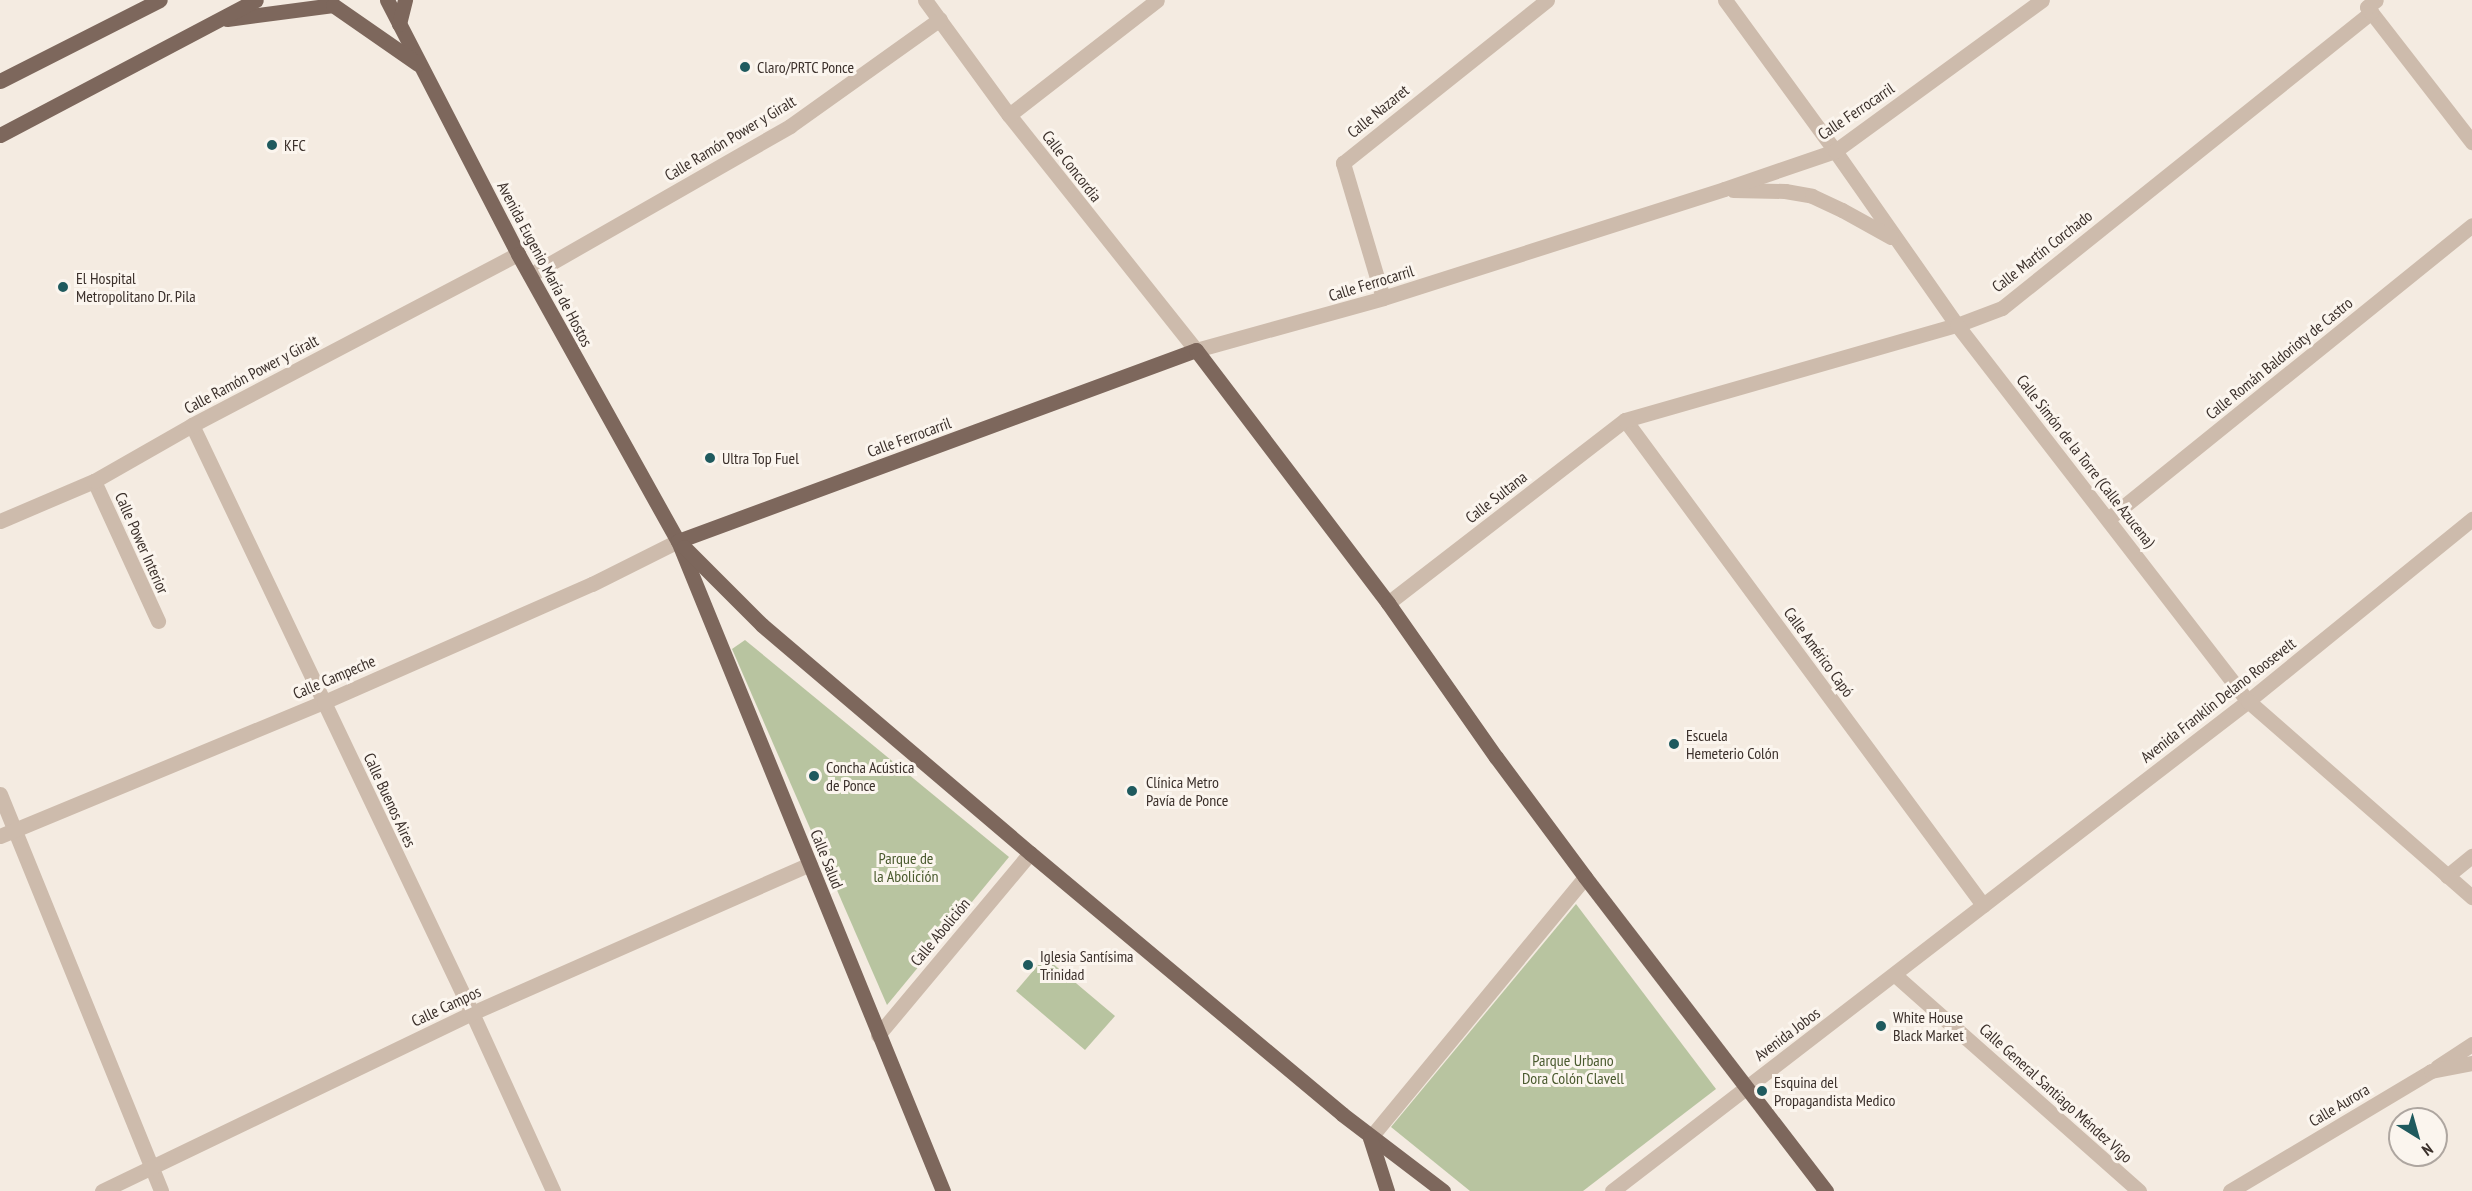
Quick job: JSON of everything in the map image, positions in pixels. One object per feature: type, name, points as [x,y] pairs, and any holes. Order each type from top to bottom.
[{"type":"main road","points":[[0,81],[160,0]]},
{"type":"main road","points":[[0,135],[256,0]]},
{"type":"main road","name":"Avenida Eugenio María de Hostos","points":[[387,0],[518,254],[678,541]]},
{"type":"main road","points":[[399,24],[405,0]]},
{"type":"main road","points":[[218,20],[333,5],[421,65]]},
{"type":"main road","points":[[1196,350],[1388,603],[1496,757],[1585,877],[1826,1191]]},
{"type":"main road","name":"Calle Ferrocarril","points":[[678,541],[1196,350]]},
{"type":"main road","points":[[678,541],[762,625],[1030,853],[1370,1138],[1443,1191]]},
{"type":"main road","name":"Calle Salud","points":[[678,541],[744,709],[810,864],[943,1191]]},
{"type":"main road","points":[[1370,1138],[1387,1191]]},
{"type":"street","name":"Calle Concordia","points":[[925,0],[1009,115],[1196,350]]},
{"type":"street","points":[[1009,115],[1157,0]]},
{"type":"street","name":"Calle Nazaret","points":[[1383,298],[1343,163],[1547,0]]},
{"type":"street","name":"Calle Simón de la Torre (Calle Azucena)","points":[[1725,0],[1957,325],[2248,701],[2472,897]]},
{"type":"street","name":"Calle Ferrocarril","points":[[1196,350],[1383,298],[1724,189],[1835,151],[2042,0]]},
{"type":"street","points":[[2368,5],[2472,142]]},
{"type":"street","name":"Calle Martín Corchado","points":[[1625,420],[1957,325],[2002,308],[2368,5]]},
{"type":"street","name":"Calle Ramón Power y Giralt","points":[[530,275],[790,126],[940,19]]},
{"type":"street","points":[[1724,189],[1785,191],[1812,196],[1895,240]]},
{"type":"street","name":"Calle Román Baldorioty de Castro","points":[[2108,519],[2472,225]]},
{"type":"street","name":"Calle Ramón Power y Giralt","points":[[0,521],[94,481],[192,425],[518,254]]},
{"type":"street","name":"Calle Sultana","points":[[1388,603],[1625,420]]},
{"type":"street","name":"Calle Américo Capó","points":[[1625,420],[1983,905]]},
{"type":"street","name":"Calle Buenos Aires","points":[[192,425],[472,1013],[553,1191]]},
{"type":"street","name":"Calle Power Interior","points":[[94,481],[158,621]]},
{"type":"street","name":"Avenida Franklin Delano Roosevelt","points":[[1983,905],[2248,701],[2472,519]]},
{"type":"street","name":"Calle Campeche","points":[[0,836],[324,702],[592,584],[678,541]]},
{"type":"street","points":[[0,794],[161,1191]]},
{"type":"street","name":"Calle Abolición","points":[[878,1035],[1030,853]]},
{"type":"street","points":[[2447,876],[2472,856]]},
{"type":"street","name":"Calle Campos","points":[[102,1191],[472,1013],[810,864]]},
{"type":"street","points":[[1370,1138],[1585,877]]},
{"type":"street","name":"Avenida Jobos","points":[[1612,1191],[1983,905]]},
{"type":"street","name":"Calle General Santiago Méndez Vigo","points":[[1895,975],[2139,1191]]},
{"type":"street","points":[[2431,1071],[2472,1044]]},
{"type":"street","name":"Calle Aurora","points":[[2230,1191],[2431,1071],[2472,1064]]},
{"type":"green space","name":"Parque de la Abolición","points":[[745,640],[1009,857],[887,1005],[732,649]]},
{"type":"green space","name":"Parque Urbano Dora Colón Clavell","points":[[1576,904],[1716,1089],[1583,1191],[1470,1191],[1391,1127]]},
{"type":"green space","points":[[1045,957],[1115,1016],[1085,1050],[1016,991]]},
{"type":"place","name":"Claro/PRTC Ponce","points":[[745,67]]},
{"type":"place","name":"KFC","points":[[272,145]]},
{"type":"place","name":"El Hospital Metropolitano Dr. Pila","points":[[63,287]]},
{"type":"place","name":"Ultra Top Fuel","points":[[710,458]]},
{"type":"place","name":"Escuela Hemeterio Colón","points":[[1674,744]]},
{"type":"place","name":"Concha Acústica de Ponce","points":[[814,776]]},
{"type":"place","name":"Clínica Metro Pavía de Ponce","points":[[1132,791]]},
{"type":"place","name":"Iglesia Santísima Trinidad","points":[[1028,965]]},
{"type":"place","name":"White House Black Market","points":[[1881,1026]]},
{"type":"place","name":"Esquina del Propagandista Medico","points":[[1762,1091]]}]
